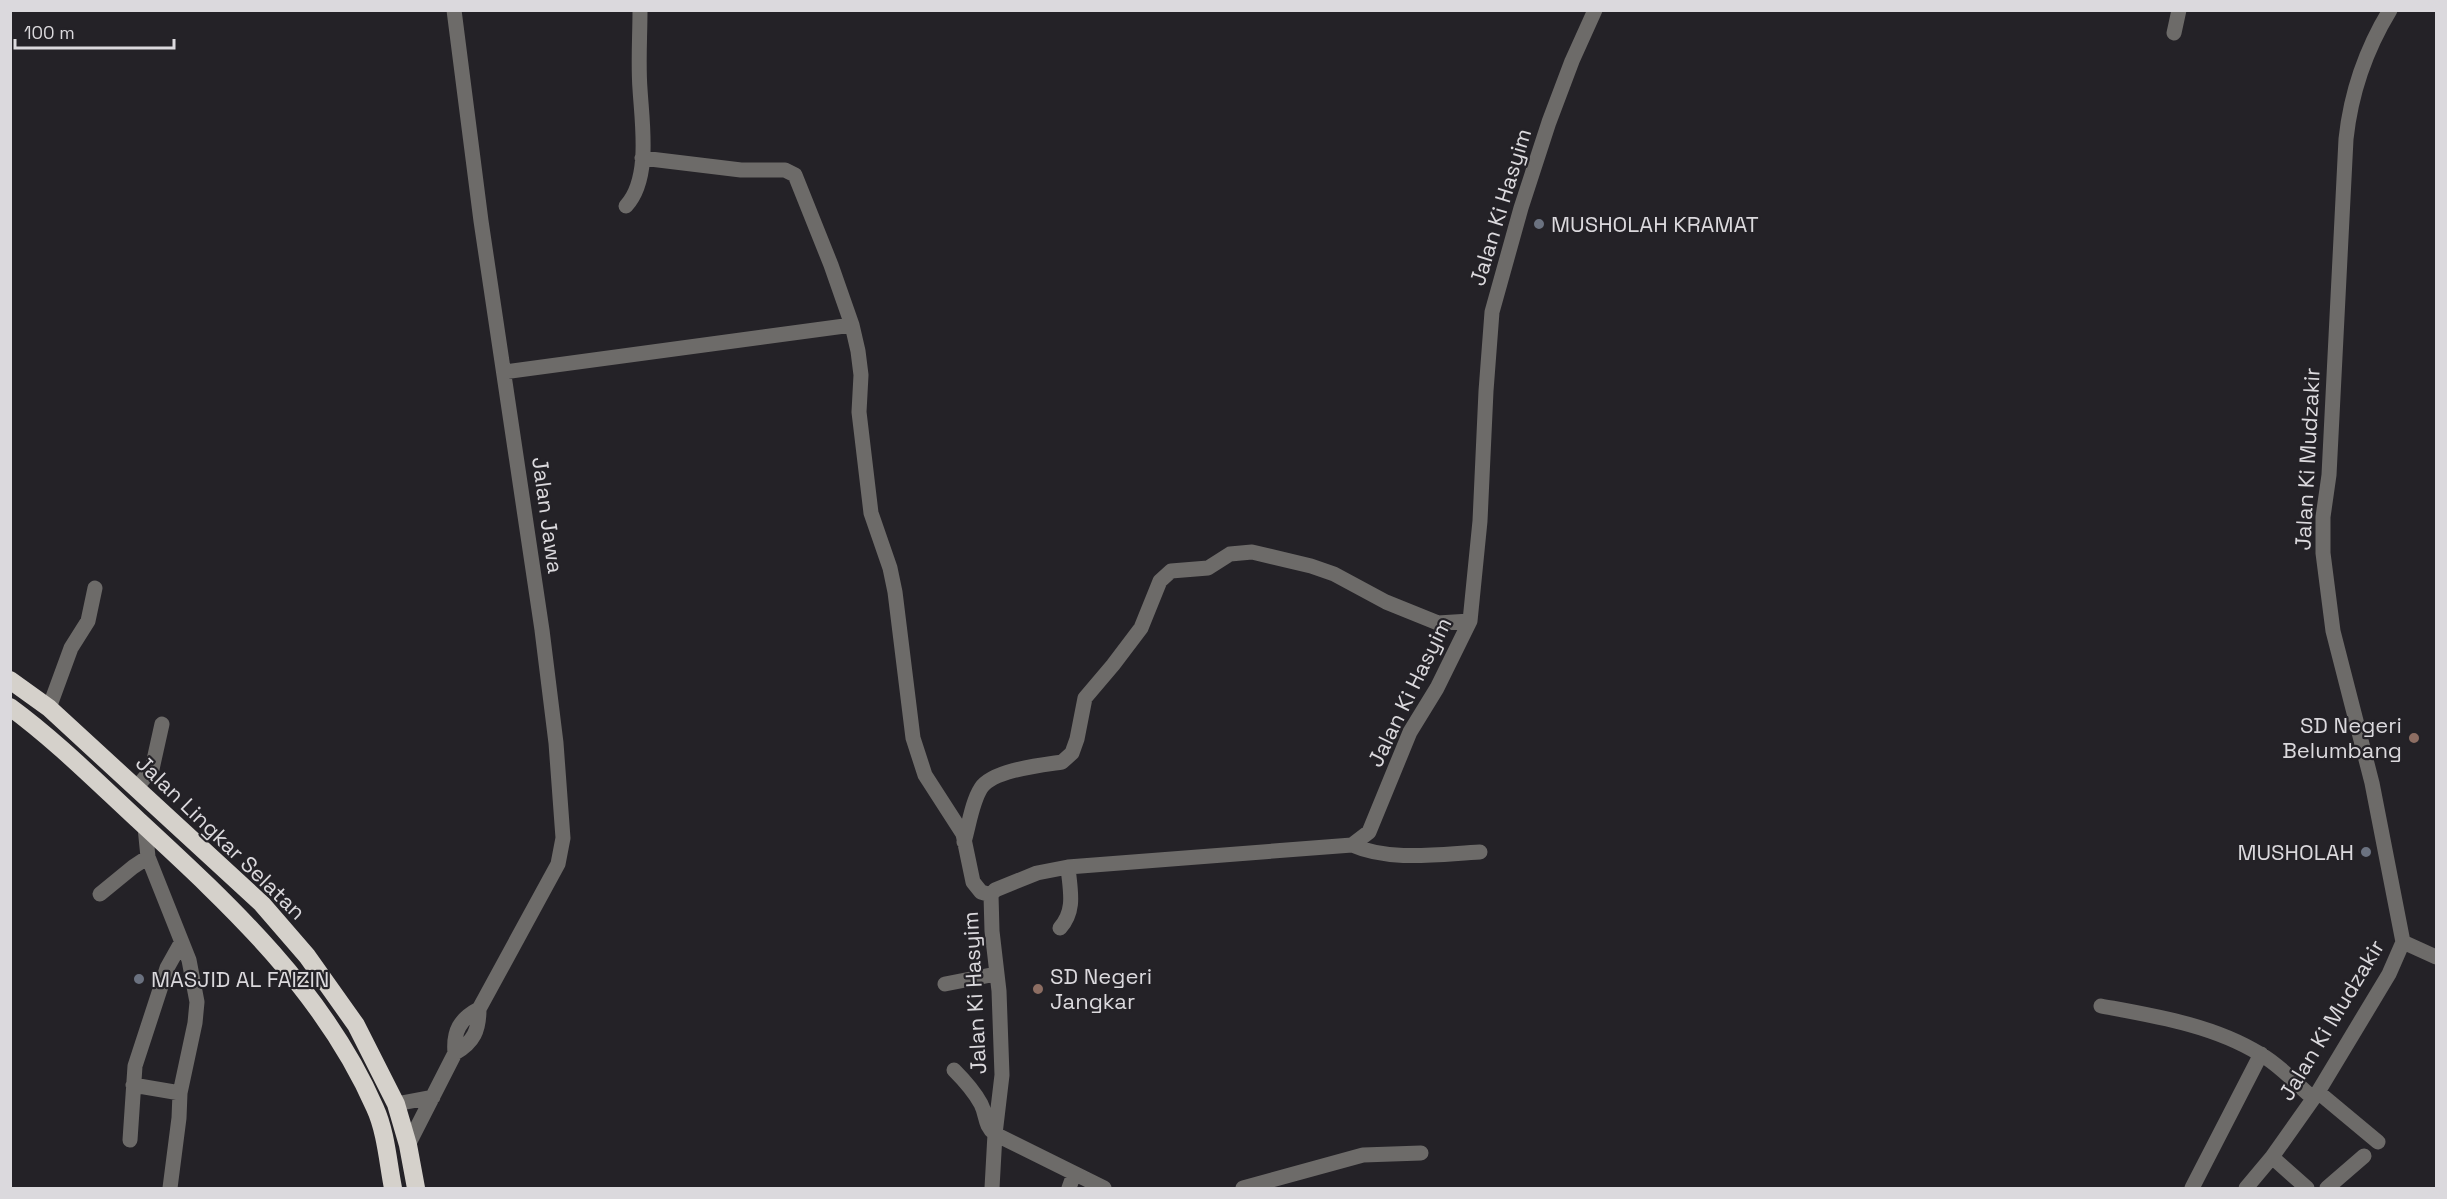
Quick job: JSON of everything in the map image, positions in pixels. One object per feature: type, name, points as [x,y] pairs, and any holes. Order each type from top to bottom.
[{"type":"highway","name":"Jalan Lingkar Selatan","points":[[10,680],[49,708],[262,904],[307,956],[356,1026],[396,1104],[408,1144],[416,1188]]},
{"type":"highway","name":"Jalan Lingkar Selatan","points":[[10,706],[146,827],[245,921],[288,970],[356,1067],[377,1112],[393,1188]]},
{"type":"highway","points":[[356,1067],[372,1055]]},
{"type":"street","name":"Jalan Jawa","points":[[408,1144],[455,1053],[469,1045],[479,1022],[479,1009],[558,864],[563,838],[556,743],[543,641],[454,10]]},
{"type":"street","points":[[626,206],[634,197],[637,189],[642,158],[640,10]]},
{"type":"street","name":"Jalan Ki Hasyim","points":[[992,1188],[1002,1075],[999,991],[991,895],[995,890],[1037,873],[1068,867],[1352,845],[1369,832],[1410,732],[1437,688],[1470,621],[1480,521],[1492,312],[1521,208],[1549,122],[1572,61],[1595,10]]},
{"type":"street","points":[[2174,33],[2178,10]]},
{"type":"street","name":"Jalan Ki Mudzakir","points":[[2246,1188],[2272,1157],[2316,1095],[2389,974],[2403,942],[2372,783],[2332,631],[2323,553],[2323,517],[2328,475],[2346,139],[2353,95],[2364,61],[2385,12]]},
{"type":"street","points":[[642,158],[741,170],[791,172],[795,175],[852,325],[861,375],[859,412],[871,513],[890,568],[895,592],[913,738],[925,775],[963,834],[973,882],[981,892],[991,895]]},
{"type":"street","points":[[504,372],[852,325]]},
{"type":"street","points":[[964,842],[977,798],[985,783],[1012,770],[1068,759],[1077,739],[1084,698],[1141,628],[1160,581],[1172,571],[1208,568],[1230,554],[1252,552],[1334,574],[1386,602],[1438,623],[1470,621]]},
{"type":"street","points":[[49,708],[71,648],[88,621],[95,588]]},
{"type":"street","points":[[136,788],[152,769],[162,724]]},
{"type":"street","points":[[146,827],[148,857],[189,960],[197,1012],[180,1093],[170,1188]]},
{"type":"street","points":[[1352,845],[1364,850],[1396,854],[1480,852]]},
{"type":"street","points":[[100,894],[148,857]]},
{"type":"street","points":[[1060,928],[1068,919],[1071,909],[1068,867]]},
{"type":"street","points":[[2403,942],[2436,957]]},
{"type":"street","points":[[130,1140],[135,1066],[171,958],[182,944]]},
{"type":"street","points":[[945,984],[996,974]]},
{"type":"street","points":[[2101,1006],[2192,1025],[2261,1054],[2378,1142]]},
{"type":"street","points":[[2192,1188],[2261,1054]]},
{"type":"street","points":[[954,1070],[974,1092],[985,1112],[986,1125],[995,1134],[1072,1181],[1104,1188]]},
{"type":"street","points":[[133,1084],[180,1093]]},
{"type":"street","points":[[396,1104],[433,1097]]},
{"type":"street","points":[[1243,1188],[1363,1155],[1421,1153]]},
{"type":"street","points":[[2327,1188],[2364,1156]]},
{"type":"street","points":[[2272,1157],[2307,1188]]},
{"type":"place","name":"MUSHOLAH KRAMAT","points":[[1539,224]]},
{"type":"place","name":"SD Negeri Belumbang","points":[[2414,738]]},
{"type":"place","name":"MUSHOLAH","points":[[2366,852]]},
{"type":"place","name":"MASJID AL FAIZIN","points":[[139,979]]},
{"type":"place","name":"SD Negeri Jangkar","points":[[1038,989]]}]
